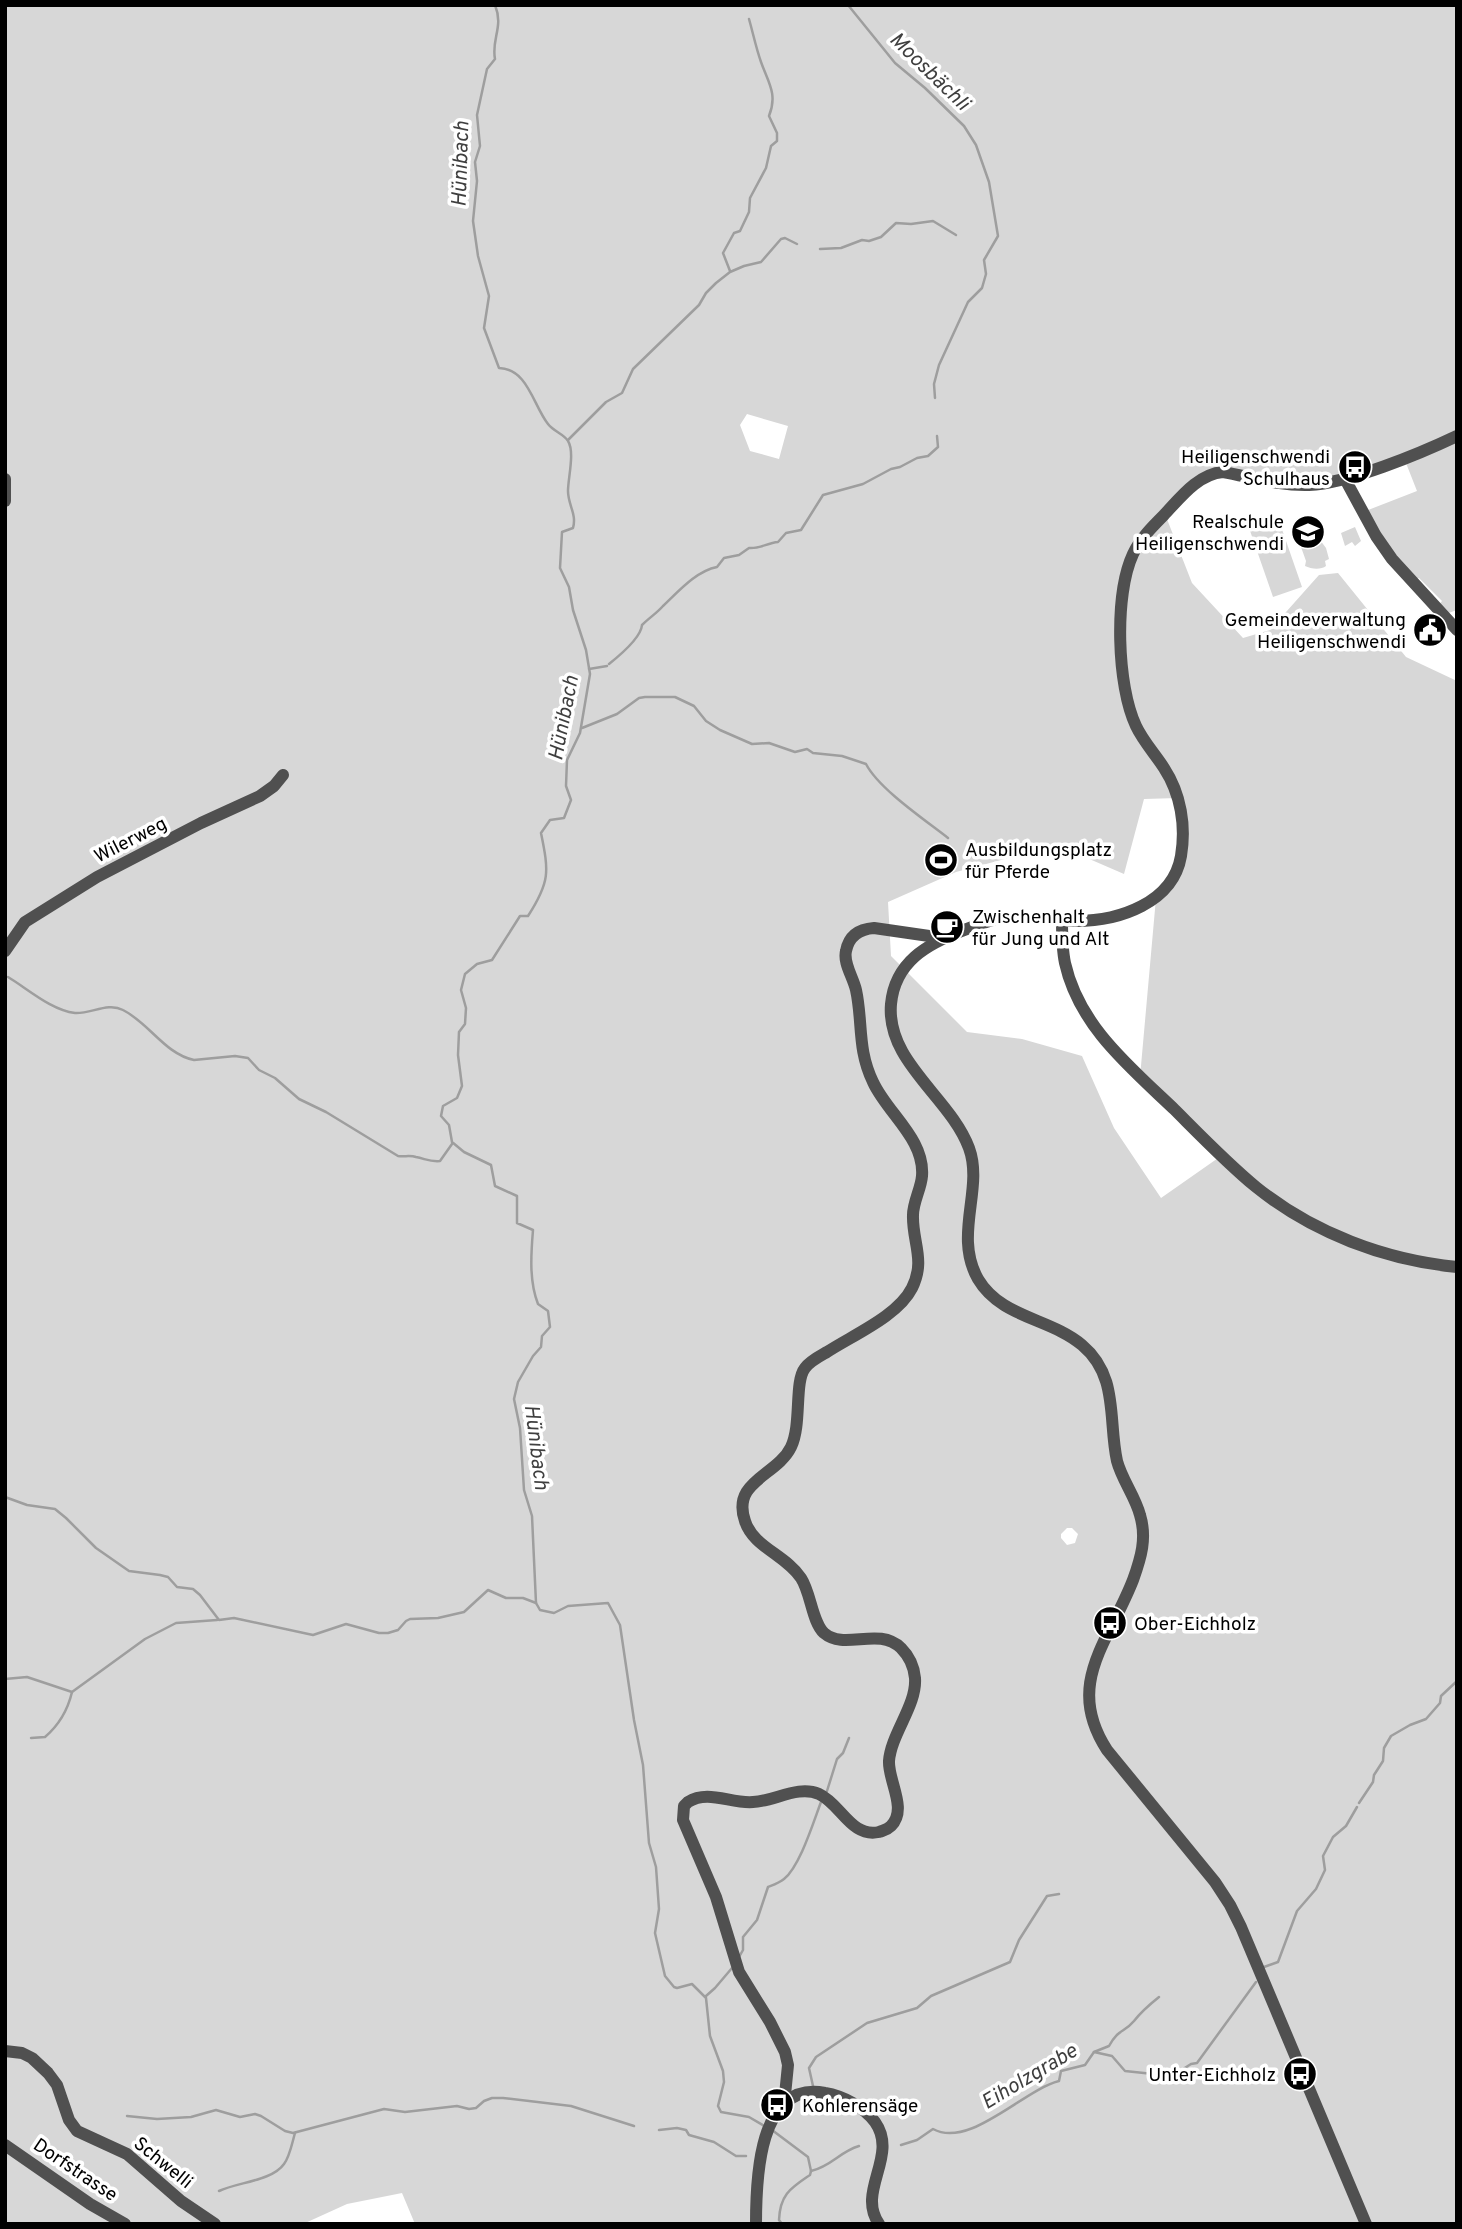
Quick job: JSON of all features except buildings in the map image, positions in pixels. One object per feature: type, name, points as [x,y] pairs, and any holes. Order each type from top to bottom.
[{"type":"street","points":[[1366,2224],[1252,1951],[1230,1905],[1107,1750],[1092,1719],[1089,1702],[1090,1677],[1140,1561],[1143,1546],[1143,1527],[1138,1506],[1119,1467],[1109,1386],[1099,1364],[1079,1342],[1019,1314],[996,1300],[981,1284],[971,1260],[968,1232],[973,1172],[971,1154],[964,1137],[901,1049],[894,1035],[891,1014],[894,989],[905,966],[918,952],[944,938],[994,919],[1083,921],[1107,917],[1147,903],[1163,892],[1173,879],[1181,854],[1182,822],[1175,789],[1166,770],[1138,730],[1132,715],[1126,690],[1121,611],[1125,578],[1137,547],[1189,490],[1213,473],[1223,472],[1295,485],[1328,483],[1404,458],[1457,436]]},
{"type":"street","points":[[5,479],[5,500]]},
{"type":"street","points":[[1345,479],[1376,536],[1392,559],[1457,630]]},
{"type":"street","name":"Wilerweg","points":[[5,951],[25,922],[97,877],[260,796],[283,775]]},
{"type":"street","points":[[1062,920],[1063,955],[1073,990],[1096,1031],[1232,1165],[1275,1201],[1332,1233],[1406,1259],[1457,1267]]},
{"type":"street","points":[[786,2102],[788,2065],[785,2052],[739,1972],[716,1897],[683,1820],[683,1814],[688,1802],[704,1796],[749,1802],[807,1791],[829,1800],[862,1832],[883,1831],[891,1826],[896,1817],[898,1808],[890,1778],[889,1759],[914,1692],[915,1679],[910,1661],[902,1649],[887,1639],[837,1639],[824,1633],[800,1576],[782,1558],[752,1537],[745,1522],[742,1504],[750,1486],[780,1462],[792,1444],[798,1422],[800,1380],[805,1368],[901,1304],[912,1289],[919,1267],[919,1250],[912,1213],[922,1181],[922,1164],[909,1135],[874,1085],[865,1061],[855,987],[846,960],[849,942],[857,932],[874,928],[944,938]]},
{"type":"street","name":"Schwelli","points":[[5,2051],[23,2053],[48,2073],[57,2085],[69,2120],[77,2131],[127,2154],[181,2201],[215,2224]]},
{"type":"street","points":[[756,2224],[756,2184],[760,2156],[775,2116],[786,2102],[804,2092],[831,2094],[860,2108],[875,2122],[883,2148],[883,2157],[871,2197],[872,2211],[879,2224]]},
{"type":"street","name":"Dorfstrasse","points":[[5,2145],[90,2204],[125,2224]]},
{"type":"shaded area","points":[[5,5],[1457,5],[1457,610],[1443,615],[1436,608],[1442,601],[1419,578],[1411,580],[1363,512],[1417,491],[1404,458],[1328,483],[1218,472],[1165,514],[1192,583],[1243,638],[1270,630],[1319,575],[1338,573],[1406,657],[1457,681],[1457,2224],[415,2224],[402,2193],[347,2204],[303,2224],[5,2224]],"holes":[[[747,414],[788,426],[779,459],[750,451],[740,425]],[[1178,798],[1177,873],[1156,898],[1140,1077],[1221,1156],[1161,1198],[1114,1128],[1082,1056],[1022,1039],[967,1032],[891,956],[888,902],[956,872],[1057,845],[1124,874],[1144,799]],[[1067,1528],[1072,1528],[1078,1534],[1075,1543],[1067,1545],[1061,1534]]]},
{"type":"shaded area","points":[[1277,515],[1302,587],[1273,597],[1248,525]]},
{"type":"shaded area","points":[[1355,527],[1361,541],[1355,546],[1352,542],[1345,546],[1341,533]]},
{"type":"shaded area","points":[[1320,540],[1329,559],[1325,561],[1326,566],[1316,569],[1305,566],[1301,547]]},
{"type":"waterway","name":"Hünibach","points":[[495,5],[498,20],[495,59],[487,69],[477,115],[480,146],[475,162],[477,181],[473,221],[478,256],[489,296],[484,328],[499,368],[517,374],[529,389],[548,424],[566,439],[570,446],[568,491],[574,523],[573,528],[562,532],[560,568],[569,587],[590,674],[580,733],[567,760],[566,786],[571,800],[564,818],[550,820],[541,833],[546,867],[544,885],[528,916],[520,916],[492,960],[477,964],[465,974],[461,990],[466,1008],[465,1024],[459,1032],[458,1055],[462,1086],[457,1098],[443,1106],[441,1116],[449,1125],[452,1142],[464,1152],[491,1165],[495,1186],[517,1196],[517,1223],[533,1230],[533,1286],[538,1304],[548,1311],[550,1327],[542,1336],[541,1347],[518,1382],[514,1399],[520,1428],[524,1490],[532,1516],[536,1603],[540,1610],[554,1613],[568,1606],[608,1603],[620,1625],[643,1765],[649,1843],[656,1867],[659,1909],[655,1933],[665,1976],[677,1988],[692,1984],[706,1998],[710,2036],[723,2071],[724,2082],[718,2106],[721,2112],[749,2117],[766,2127]]},
{"type":"waterway","name":"Moosbächli","points":[[848,5],[895,63],[964,126],[976,145],[989,182],[998,236],[984,260],[986,274],[982,288],[968,302],[939,365],[934,384],[935,398]]},
{"type":"waterway","points":[[730,271],[723,253],[734,233],[740,231],[749,212],[750,198],[766,168],[771,146],[777,141],[777,133],[769,116],[773,101],[771,88],[749,19]]},
{"type":"waterway","points":[[820,249],[841,248],[862,240],[881,237],[896,223],[933,221],[956,235]]},
{"type":"waterway","points":[[568,440],[606,402],[622,393],[633,369],[699,305],[716,283],[730,272],[761,262],[781,239],[785,238],[797,244]]},
{"type":"waterway","name":"Moosbächli","points":[[609,664],[634,641],[642,625],[695,577],[717,567],[724,558],[739,555],[749,548],[778,542],[786,533],[801,530],[823,495],[863,484],[891,469],[928,456],[938,447],[937,436]]},
{"type":"waterway","name":"Moosbächli","points":[[589,669],[607,666]]},
{"type":"waterway","points":[[582,728],[617,714],[639,698],[675,697],[694,706],[706,721],[720,730],[752,744],[769,743],[795,752],[807,749],[813,753],[842,756],[866,764],[892,794],[948,838]]},
{"type":"waterway","points":[[8,977],[66,1011],[81,1013],[111,1007],[123,1010],[184,1057],[194,1060],[235,1056],[248,1058],[259,1070],[275,1078],[299,1099],[326,1112],[398,1156],[440,1161],[452,1144]]},
{"type":"waterway","points":[[5,1497],[27,1505],[55,1509],[96,1548],[129,1571],[168,1577],[177,1587],[193,1589],[219,1620],[234,1618],[313,1635],[346,1624],[388,1633],[398,1630],[410,1619],[438,1618],[464,1612],[488,1590],[506,1598],[523,1598],[536,1603]]},
{"type":"waterway","points":[[31,1738],[45,1737],[62,1716],[72,1692],[145,1639],[176,1623],[217,1620]]},
{"type":"waterway","points":[[5,1679],[27,1677],[72,1692]]},
{"type":"waterway","name":"Eiholzgrabe","points":[[1359,1803],[1373,1782],[1374,1775],[1383,1761],[1384,1748],[1391,1736],[1426,1719],[1440,1703],[1441,1696],[1457,1681]]},
{"type":"waterway","points":[[827,1791],[837,1759],[843,1753],[849,1738]]},
{"type":"waterway","points":[[739,1957],[743,1950],[743,1937],[757,1920],[768,1887],[790,1873],[806,1844],[821,1802]]},
{"type":"waterway","name":"Eiholzgrabe","points":[[1264,1967],[1278,1962],[1297,1911],[1316,1889],[1325,1870],[1323,1856],[1333,1837],[1346,1826],[1357,1807]]},
{"type":"waterway","points":[[813,2086],[809,2068],[816,2057],[867,2023],[917,2008],[931,1996],[1010,1962],[1019,1940],[1047,1896],[1059,1894]]},
{"type":"waterway","points":[[706,1996],[732,1968]]},
{"type":"waterway","name":"Eiholzgrabe","points":[[901,2145],[917,2140],[933,2129],[948,2133],[980,2125],[1045,2086],[1059,2081],[1061,2071],[1085,2065],[1094,2052],[1112,2056],[1125,2071],[1172,2076],[1197,2063],[1256,1982]]},
{"type":"waterway","name":"Eiholzgrabe","points":[[1094,2052],[1109,2046],[1115,2037],[1159,1997]]},
{"type":"waterway","points":[[127,2116],[157,2119],[191,2117],[216,2110],[240,2117],[255,2114],[293,2133],[384,2109],[405,2112],[457,2106],[469,2109],[476,2108],[492,2098],[503,2098],[571,2106],[634,2126]]},
{"type":"waterway","points":[[659,2130],[686,2130],[689,2135],[714,2142],[736,2156],[746,2156]]},
{"type":"waterway","name":"Hünibach","points":[[772,2130],[808,2157],[811,2171],[810,2175],[792,2188],[784,2198],[779,2220],[782,2224]]},
{"type":"waterway","points":[[219,2191],[263,2178],[279,2170],[288,2157],[295,2133]]},
{"type":"waterway","name":"Eiholzgrabe","points":[[811,2171],[859,2146]]},
{"type":"place","name":"Heiligenschwendi Schulhaus","points":[[1355,467]]},
{"type":"place","name":"Realschule Heiligenschwendi","points":[[1308,532]]},
{"type":"place","name":"Gemeindeverwaltung Heiligenschwendi","points":[[1430,630]]},
{"type":"place","name":"Ausbildungsplatz für Pferde","points":[[941,860]]},
{"type":"place","name":"Zwischenhalt für Jung und Alt","points":[[947,927]]},
{"type":"place","name":"Ober-Eichholz","points":[[1110,1623]]},
{"type":"place","name":"Unter-Eichholz","points":[[1300,2074]]},
{"type":"place","name":"Kohlerensäge","points":[[777,2105]]}]
